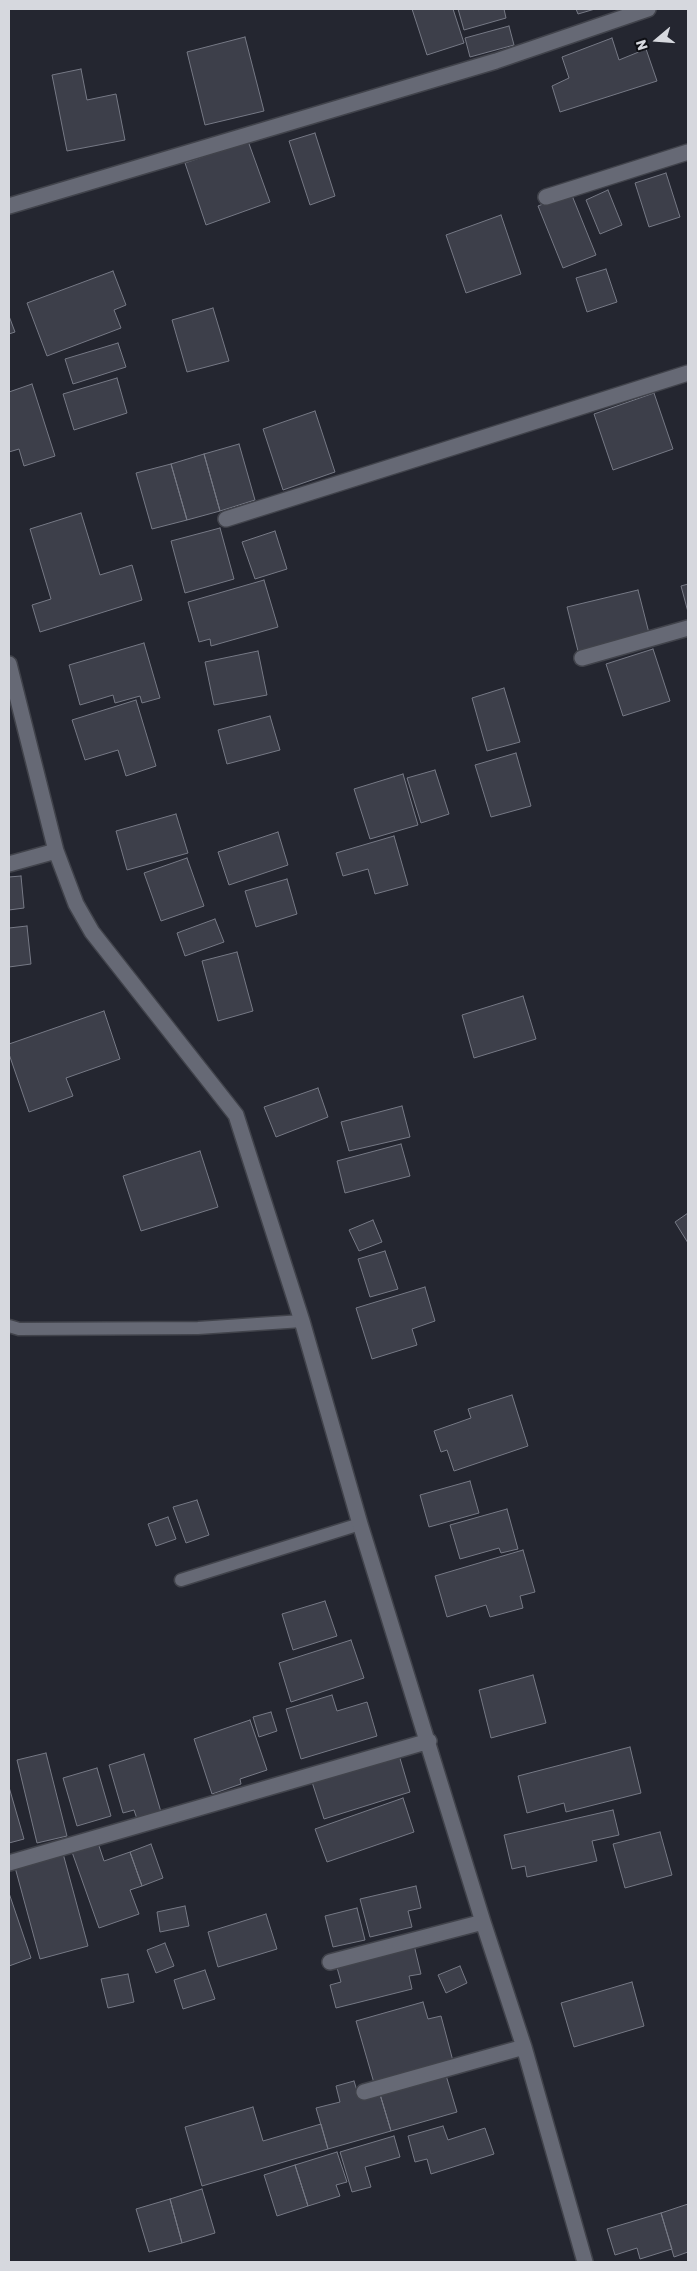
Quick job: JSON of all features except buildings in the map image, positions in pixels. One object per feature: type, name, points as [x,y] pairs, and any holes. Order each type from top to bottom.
[{"type":"street","points":[[9,206],[496,61],[648,9]]},
{"type":"street","points":[[546,197],[688,152]]},
{"type":"street","points":[[226,519],[688,373]]},
{"type":"street","points":[[582,658],[688,628]]},
{"type":"street","points":[[9,664],[56,851],[76,904],[92,932],[236,1115],[302,1321],[360,1524],[429,1741],[483,1922],[524,2047],[585,2262]]},
{"type":"street","points":[[9,864],[56,851]]},
{"type":"street","points":[[9,1863],[429,1741]]},
{"type":"street","points":[[330,1962],[483,1922]]},
{"type":"street","points":[[364,2092],[524,2047]]},
{"type":"lane","points":[[9,1326],[19,1329],[198,1328],[302,1321]]},
{"type":"lane","points":[[181,1580],[360,1524]]}]
